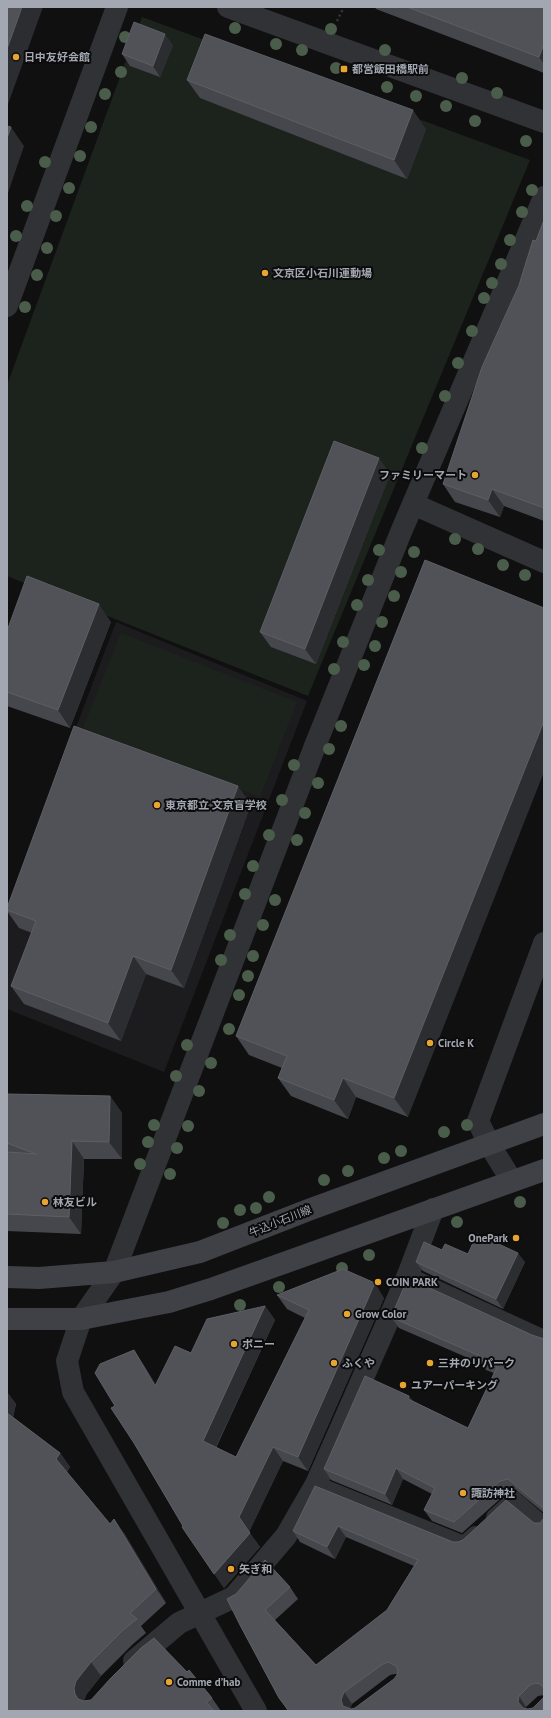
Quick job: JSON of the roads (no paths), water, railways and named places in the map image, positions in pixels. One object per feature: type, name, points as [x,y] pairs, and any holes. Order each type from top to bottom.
[{"type":"main road","name":"牛込小石川線","points":[[7,1277],[39,1278],[114,1272],[150,1265],[223,1244],[311,1209],[544,1124]]},
{"type":"main road","points":[[7,1319],[81,1319],[168,1302],[197,1294],[544,1170]]},
{"type":"street","points":[[7,306],[116,7]]},
{"type":"street","points":[[228,7],[544,122]]},
{"type":"street","points":[[256,1711],[72,1392],[67,1361],[81,1319],[114,1272],[315,746],[413,504],[544,197]]},
{"type":"street","points":[[413,504],[544,562]]},
{"type":"street","points":[[512,1181],[489,1144],[478,1121],[544,944]]},
{"type":"street","points":[[121,1675],[142,1653],[179,1623],[234,1597],[286,1536],[316,1484],[408,1275],[433,1209]]},
{"type":"lane","points":[[408,1275],[544,1338]]},
{"type":"lane","points":[[316,1484],[464,1544],[514,1499],[544,1524]]},
{"type":"place","name":"日中友好会館","points":[[16,57]]},
{"type":"place","name":"都営飯田橋駅前","points":[[344,69]]},
{"type":"place","name":"文京区小石川運動場","points":[[265,273]]},
{"type":"place","name":"ファミリーマート","points":[[475,475]]},
{"type":"place","name":"東京都立 文京盲学校","points":[[157,805]]},
{"type":"place","name":"Circle K","points":[[430,1043]]},
{"type":"place","name":"林友ビル","points":[[45,1202]]},
{"type":"place","name":"OnePark","points":[[516,1238]]},
{"type":"place","name":"COIN PARK","points":[[378,1282]]},
{"type":"place","name":"Grow Color","points":[[347,1314]]},
{"type":"place","name":"ポニー","points":[[234,1344]]},
{"type":"place","name":"ふくや","points":[[334,1363]]},
{"type":"place","name":"三井のリパーク","points":[[430,1363]]},
{"type":"place","name":"ユアーパーキング","points":[[403,1385]]},
{"type":"place","name":"諏訪神社","points":[[463,1493]]},
{"type":"place","name":"矢ぎ和","points":[[231,1569]]},
{"type":"place","name":"Comme d’hab","points":[[169,1682]]}]
